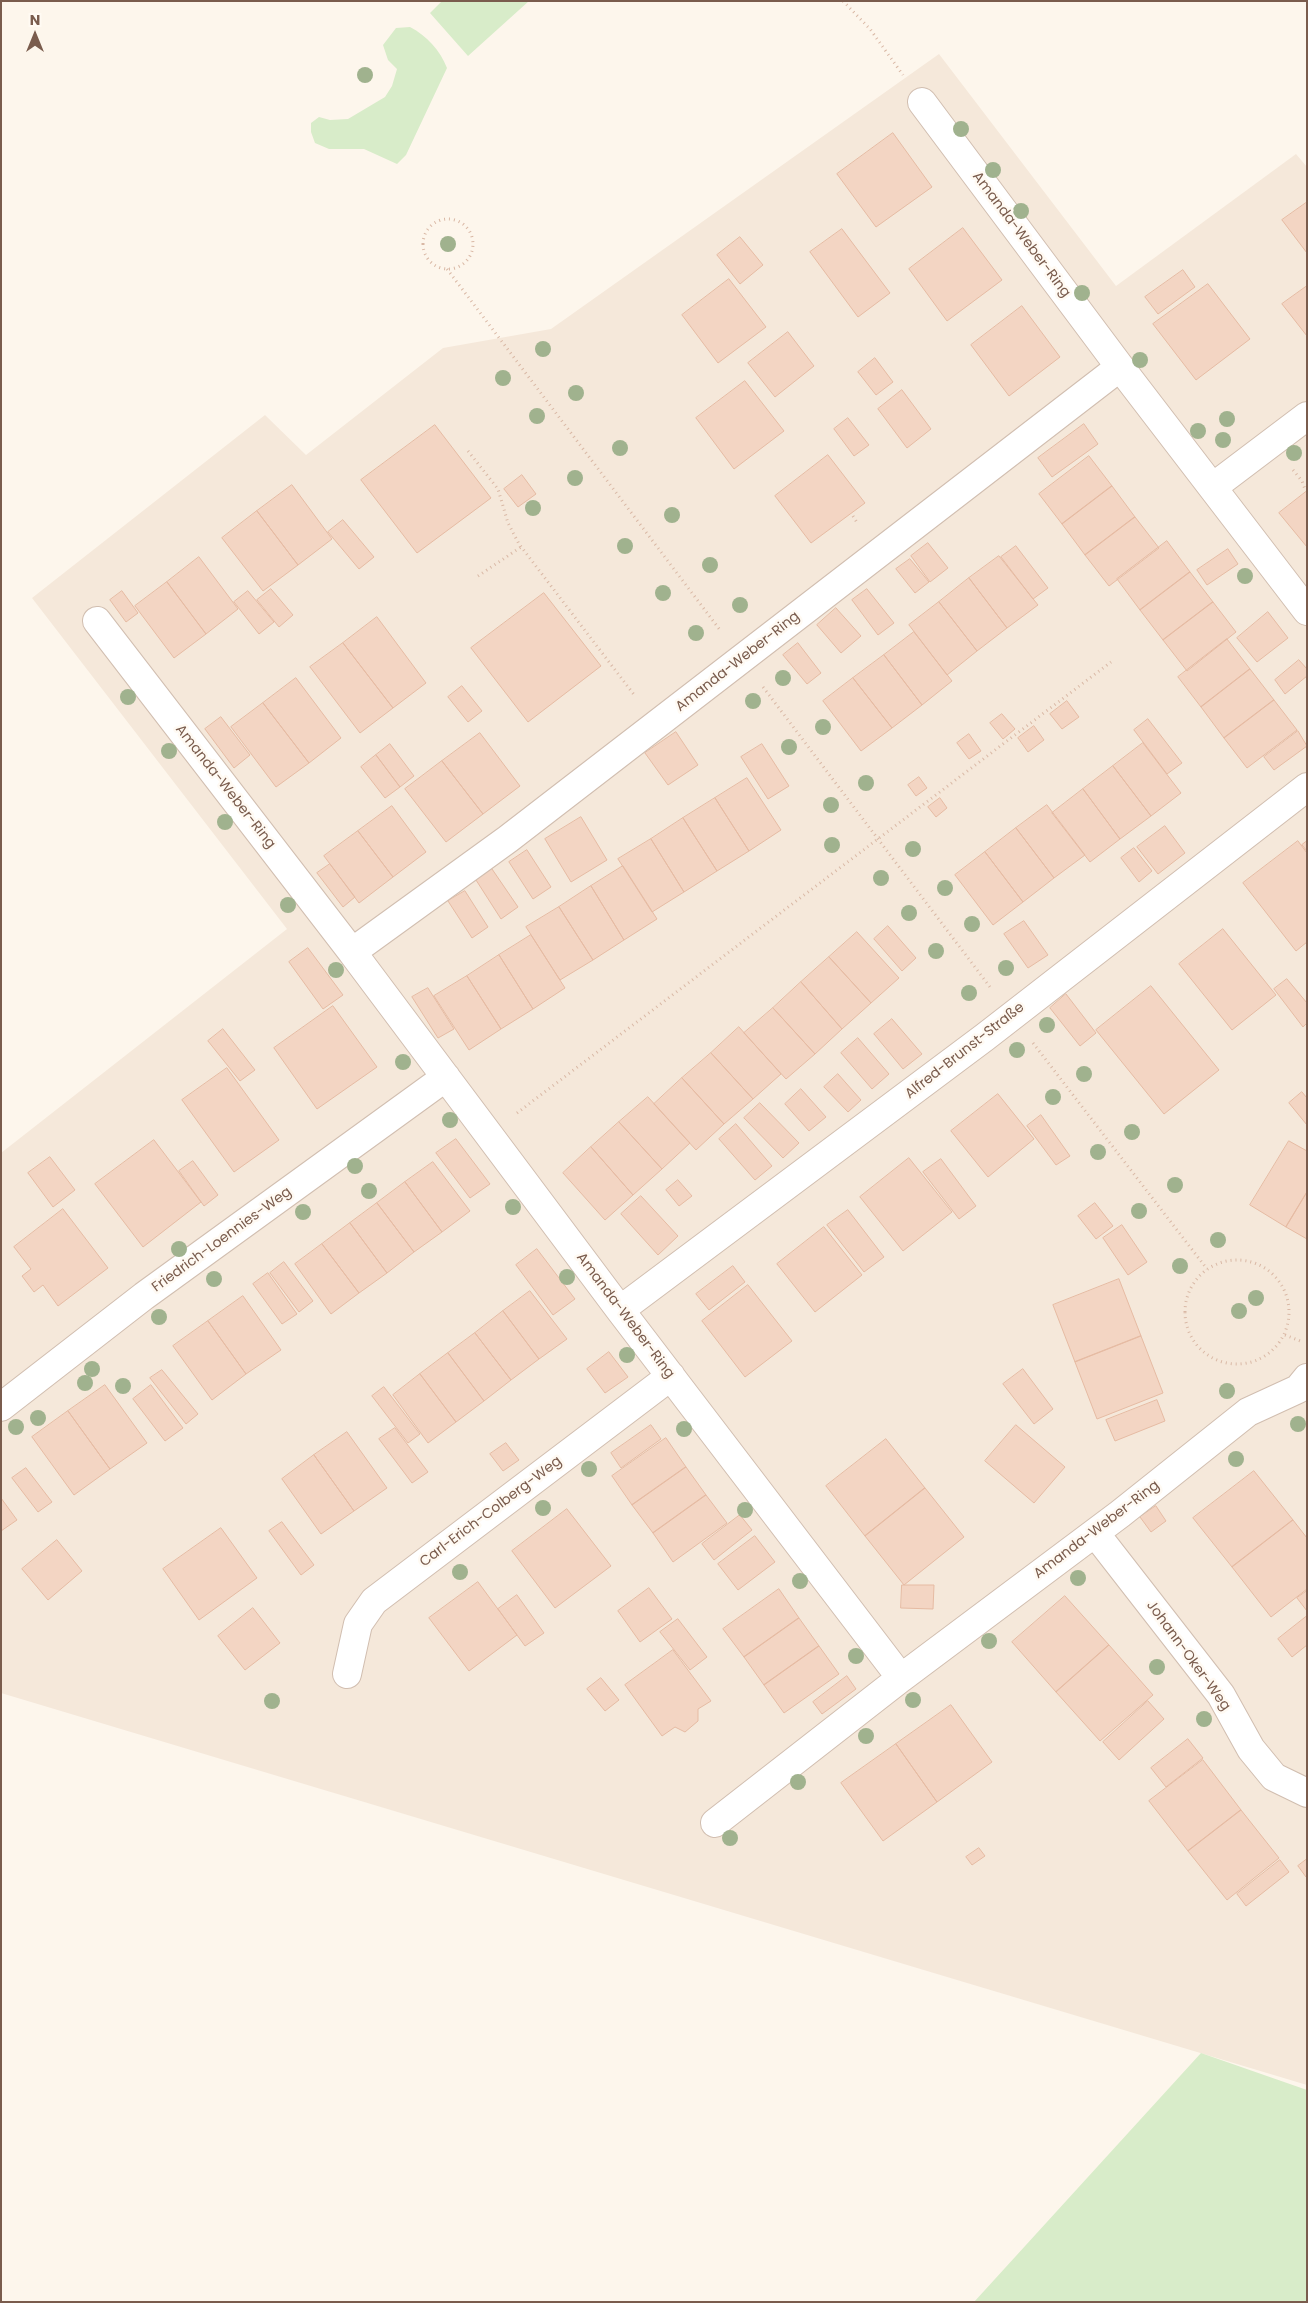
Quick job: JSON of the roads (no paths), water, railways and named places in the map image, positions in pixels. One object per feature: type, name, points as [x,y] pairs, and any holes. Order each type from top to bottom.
[{"type":"street","name":"Amanda-Weber-Ring","points":[[922,102],[1120,367],[1307,611]]},
{"type":"street","name":"Amanda-Weber-Ring","points":[[352,952],[508,839],[1120,367]]},
{"type":"street","points":[[1213,488],[1307,416]]},
{"type":"street","name":"Amanda-Weber-Ring","points":[[98,621],[352,952],[620,1310],[901,1678]]},
{"type":"street","name":"Alfred-Brunst-Straße","points":[[620,1310],[985,1038],[1307,787]]},
{"type":"street","name":"Friedrich-Loennies-Weg","points":[[1,1407],[144,1296],[446,1077]]},
{"type":"street","name":"Carl-Erich-Colberg-Weg","points":[[347,1674],[358,1624],[374,1601],[671,1376]]},
{"type":"street","name":"Amanda-Weber-Ring","points":[[715,1823],[901,1678],[1095,1533],[1248,1412],[1304,1389]]},
{"type":"street","name":"Johann-Oker-Weg","points":[[1095,1533],[1220,1696],[1251,1749],[1274,1778],[1307,1793]]}]
